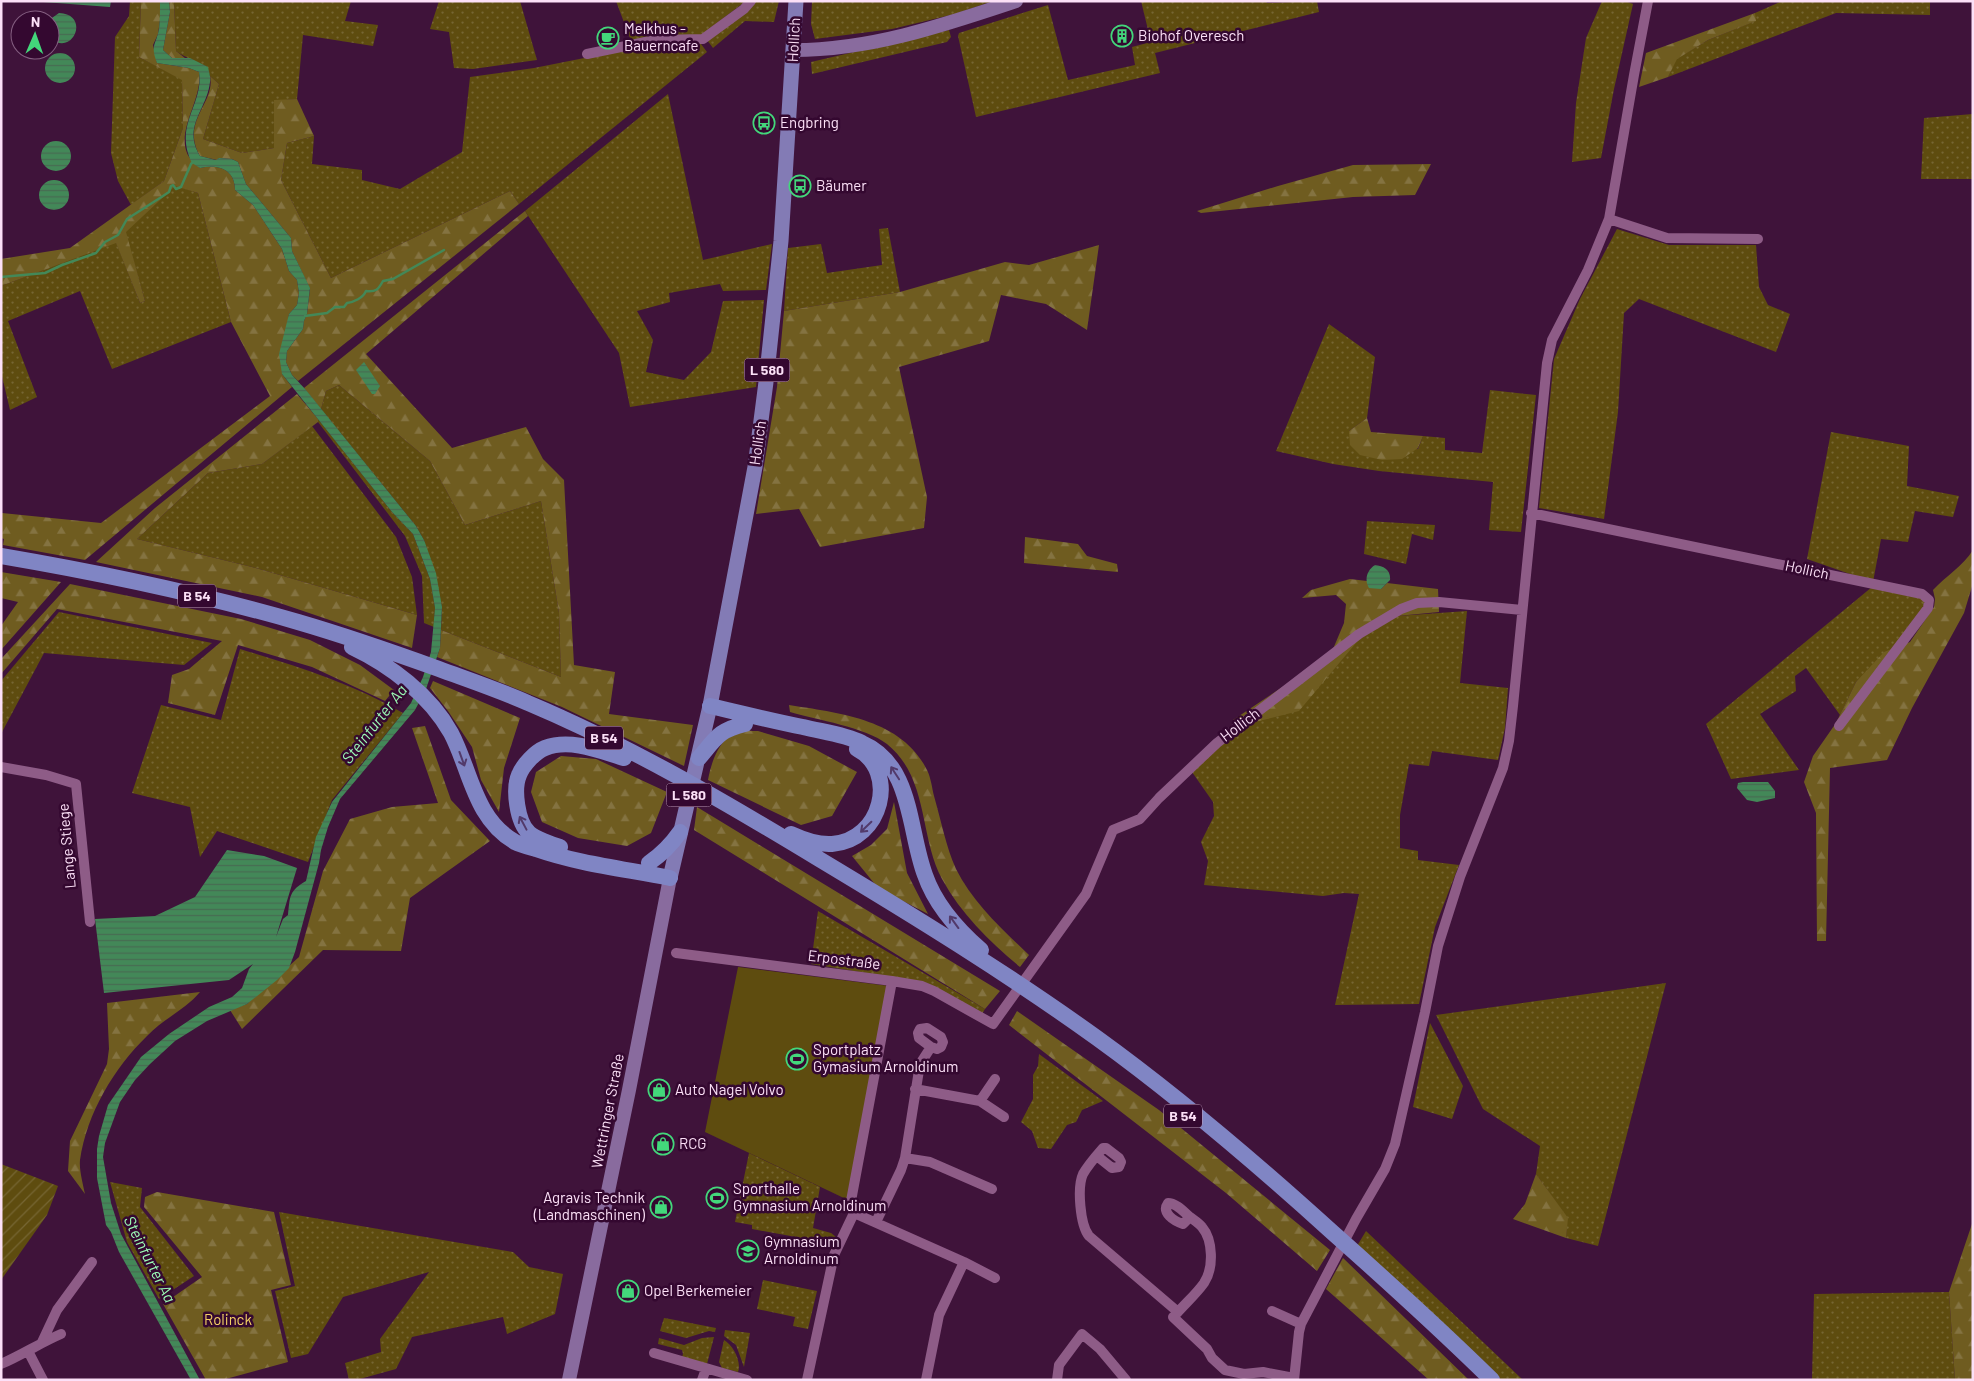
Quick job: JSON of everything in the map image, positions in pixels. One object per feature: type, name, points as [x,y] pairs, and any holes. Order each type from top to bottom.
[{"type":"highway","name":"B 54","points":[[1,556],[96,573],[298,622],[403,656],[529,703],[651,762],[896,905],[1014,980],[1097,1038],[1164,1089],[1259,1166],[1436,1325],[1492,1380]]},
{"type":"highway","points":[[298,622],[356,649],[392,670],[418,692],[440,716],[460,753],[480,806],[493,824],[515,842],[554,856],[670,878]]},
{"type":"highway","name":"B 54","points":[[454,675],[484,692],[540,716],[624,758],[742,821],[892,912],[1026,998],[1159,1097],[1290,1202],[1434,1332],[1482,1380]]},
{"type":"highway","points":[[710,706],[721,716],[745,724],[843,744],[859,750],[870,760],[877,773],[881,799],[873,820],[855,837],[833,844],[805,840],[743,814]]},
{"type":"highway","points":[[710,706],[841,736],[863,743],[880,755],[893,768],[900,779],[917,850],[925,876],[936,898],[961,932],[1014,980]]},
{"type":"highway","points":[[700,758],[717,736],[729,727],[745,724]]},
{"type":"highway","points":[[624,758],[591,748],[566,745],[545,748],[531,758],[518,775],[516,794],[518,813],[528,833],[554,846],[649,863],[662,868],[670,878]]},
{"type":"highway","points":[[649,863],[661,855],[680,832]]},
{"type":"main road","name":"Hollich","points":[[670,878],[700,758],[755,467],[781,241],[796,1]]},
{"type":"main road","points":[[794,50],[843,47],[911,34],[1016,1]]},
{"type":"main road","name":"Wettringer Straße","points":[[568,1380],[629,1090],[670,878]]},
{"type":"street","points":[[587,54],[655,40],[703,39],[752,1]]},
{"type":"street","points":[[1190,1217],[1203,1227],[1207,1237],[1211,1255],[1208,1274],[1205,1282],[1174,1317],[1207,1349],[1212,1358],[1225,1370],[1244,1374],[1263,1372],[1294,1379],[1301,1324],[1356,1219],[1385,1169],[1396,1144],[1438,946],[1447,914],[1503,768],[1510,741],[1547,362],[1552,340],[1588,270],[1609,219],[1648,1]]},
{"type":"street","points":[[1609,219],[1667,238],[1758,239]]},
{"type":"street","name":"Hollich","points":[[1531,513],[1912,592],[1926,597],[1929,600],[1928,608],[1840,726]]},
{"type":"street","name":"Hollich","points":[[892,981],[922,986],[934,991],[993,1024],[1086,894],[1113,830],[1140,819],[1217,742],[1359,634],[1401,609],[1417,603],[1439,602],[1522,610]]},
{"type":"street","name":"Lange Stiege","points":[[1,767],[46,775],[76,784],[90,922]]},
{"type":"street","name":"Erpostraße","points":[[676,953],[892,981],[851,1201],[854,1213],[834,1255],[807,1380]]},
{"type":"street","points":[[876,1222],[905,1158],[920,1064],[931,1047]]},
{"type":"street","points":[[980,1101],[995,1078]]},
{"type":"street","points":[[916,1089],[980,1101],[1004,1117]]},
{"type":"street","points":[[1097,1156],[1086,1169],[1081,1180],[1084,1230],[1096,1244],[1178,1312]]},
{"type":"street","points":[[905,1158],[930,1162],[992,1189]]},
{"type":"street","points":[[854,1213],[964,1262],[995,1278]]},
{"type":"street","points":[[42,1342],[57,1310],[92,1262]]},
{"type":"street","points":[[926,1380],[939,1315],[964,1262]]},
{"type":"street","points":[[1272,1311],[1301,1324]]},
{"type":"street","points":[[1,1364],[61,1334]]},
{"type":"street","points":[[1057,1380],[1059,1365],[1082,1334],[1100,1349],[1126,1380]]},
{"type":"street","points":[[28,1352],[43,1380]]},
{"type":"street","points":[[654,1353],[747,1380]]},
{"type":"street","points":[[702,1380],[706,1368]]},
{"type":"shaded area","points":[[30,1],[111,1],[110,7]]},
{"type":"shaded area","points":[[130,1],[141,1],[139,57],[182,79],[183,128],[164,181],[131,205],[118,181],[111,153],[115,37],[129,16]]},
{"type":"shaded area","points":[[160,1],[169,1],[170,12],[163,50],[172,58],[190,58],[208,67],[210,79],[208,92],[194,127],[195,145],[200,156],[216,160],[219,158],[232,159],[238,162],[246,184],[291,238],[292,251],[310,288],[303,329],[287,351],[286,362],[292,375],[416,526],[424,540],[436,573],[442,607],[440,648],[426,689],[415,710],[340,799],[328,827],[295,952],[289,968],[247,1004],[207,1021],[175,1041],[150,1064],[135,1080],[120,1102],[105,1143],[103,1157],[111,1203],[121,1234],[200,1380],[191,1380],[119,1252],[106,1225],[97,1178],[97,1149],[108,1105],[141,1057],[169,1034],[209,1007],[232,997],[242,988],[249,969],[253,964],[229,980],[104,993],[95,919],[155,916],[195,897],[227,850],[264,856],[297,868],[276,937],[283,919],[288,915],[293,891],[306,881],[316,837],[332,802],[411,703],[423,677],[431,652],[435,608],[430,579],[413,534],[392,512],[282,374],[279,354],[289,314],[297,305],[299,293],[297,280],[289,271],[282,249],[253,205],[235,190],[229,173],[219,168],[200,168],[192,163],[187,150],[186,137],[187,126],[197,95],[199,72],[189,68],[157,63],[154,45],[159,29]]},
{"type":"shaded area","points":[[174,1],[351,1],[345,21],[378,25],[373,46],[303,35],[297,99],[274,101],[274,148],[242,153],[203,139],[219,84],[210,76],[207,67],[176,51]]},
{"type":"shaded area","points":[[439,1],[520,1],[537,60],[473,69],[454,68],[449,32],[430,29]]},
{"type":"shaded area","points":[[616,1],[746,1],[701,35],[631,41]]},
{"type":"shaded area","points":[[755,1],[779,1],[774,22],[745,21],[713,48],[707,40]]},
{"type":"shaded area","points":[[812,1],[993,1],[955,14],[892,29],[815,39],[811,24]]},
{"type":"shaded area","points":[[1141,1],[1266,1],[1267,3],[1317,1],[1319,12],[1155,53],[1160,73],[976,117],[958,36],[959,33],[1048,5],[1068,80],[1135,65],[1132,47],[1151,42]]},
{"type":"shaded area","points":[[1602,1],[1625,1],[1633,4],[1601,158],[1572,162],[1576,103],[1586,38]]},
{"type":"shaded area","points":[[1782,1],[1930,1],[1930,15],[1836,13],[1668,77],[1676,59],[1708,40],[1755,21],[1755,13]]},
{"type":"shaded area","points":[[60,13],[69,15],[74,20],[76,27],[75,33],[66,43],[60,43]]},
{"type":"shaded area","points":[[949,30],[951,37],[947,42],[812,74],[811,62]]},
{"type":"shaded area","points":[[655,44],[701,44],[707,52],[519,204],[510,191],[331,278],[281,180],[287,143],[314,136],[312,164],[362,170],[362,180],[400,189],[462,152],[470,77],[534,68]]},
{"type":"shaded area","points":[[60,53],[71,57],[74,62],[74,74],[66,82],[54,82],[46,74],[45,68],[47,60],[60,60]]},
{"type":"shaded area","points":[[668,94],[703,260],[772,244],[766,290],[723,291],[720,284],[669,293],[670,302],[637,311],[653,340],[646,372],[684,380],[711,352],[723,301],[764,300],[756,387],[630,407],[619,353],[525,211]]},
{"type":"shaded area","points":[[1973,114],[1973,179],[1921,179],[1924,118]]},
{"type":"shaded area","points":[[56,141],[67,145],[71,156],[67,167],[56,171],[45,167],[41,156],[45,145]]},
{"type":"shaded area","points":[[54,180],[65,184],[69,195],[65,206],[54,210],[43,206],[39,195],[43,184]]},
{"type":"shaded area","points":[[175,185],[198,193],[231,322],[112,369],[80,291],[8,321],[37,397],[10,410],[1,372],[1,286],[116,242],[140,303],[145,301],[125,232]]},
{"type":"shaded area","points":[[888,228],[900,292],[784,311],[788,248],[821,244],[827,273],[882,265],[879,229]]},
{"type":"shaded area","points":[[1617,229],[1669,245],[1756,245],[1759,287],[1768,305],[1790,314],[1776,352],[1639,299],[1624,313],[1618,412],[1604,519],[1539,508],[1554,359],[1580,299]]},
{"type":"shaded area","points":[[1329,324],[1375,357],[1367,418],[1349,431],[1418,449],[1423,436],[1445,438],[1445,450],[1482,453],[1490,390],[1536,395],[1521,532],[1489,530],[1493,482],[1379,471],[1333,464],[1276,451]]},
{"type":"shaded area","points":[[364,362],[380,386],[375,394],[372,394],[356,370]]},
{"type":"shaded area","points":[[339,385],[430,461],[465,525],[541,501],[559,613],[561,677],[441,630],[442,607],[424,540],[416,526],[321,409],[326,391]]},
{"type":"shaded area","points":[[318,419],[392,512],[413,534],[430,579],[435,608],[434,627],[424,623],[422,576],[405,536],[318,422]]},
{"type":"shaded area","points":[[312,426],[396,537],[412,577],[417,615],[252,567],[137,539],[208,473],[262,464]]},
{"type":"shaded area","points":[[1831,432],[1909,446],[1907,486],[1959,496],[1953,517],[1915,511],[1908,542],[1881,539],[1873,582],[1807,559]]},
{"type":"shaded area","points":[[1367,521],[1435,525],[1433,540],[1412,534],[1406,564],[1364,554]]},
{"type":"shaded area","points":[[1375,565],[1381,566],[1389,574],[1390,580],[1381,589],[1369,588],[1367,585],[1367,575]]},
{"type":"shaded area","points":[[1872,587],[1920,596],[1926,603],[1895,648],[1856,682],[1840,715],[1806,668],[1795,676],[1796,691],[1760,714],[1799,770],[1731,779],[1706,724]]},
{"type":"shaded area","points":[[1467,611],[1460,683],[1508,688],[1505,728],[1498,760],[1432,751],[1429,766],[1409,764],[1400,815],[1400,848],[1418,851],[1418,860],[1459,865],[1435,927],[1419,1004],[1335,1005],[1359,894],[1344,893],[1323,896],[1204,885],[1208,861],[1201,842],[1214,816],[1213,802],[1192,772],[1219,747],[1361,637],[1397,616]]},
{"type":"shaded area","points":[[59,612],[212,643],[184,665],[44,653],[1,734],[1,681]]},
{"type":"shaded area","points":[[240,649],[344,684],[403,713],[332,800],[308,862],[217,831],[200,857],[190,807],[132,793],[161,705],[221,720]]},
{"type":"shaded area","points":[[1768,782],[1775,791],[1775,798],[1757,802],[1747,800],[1737,788],[1738,783]]},
{"type":"shaded area","points":[[818,911],[985,1009],[982,1014],[927,983],[811,964]]},
{"type":"shaded area","name":"Sportplatz Gymasium Arnoldinum","points":[[738,967],[889,986],[848,1200],[705,1132]]},
{"type":"shaded area","points":[[1666,983],[1598,1246],[1566,1238],[1567,1218],[1536,1174],[1540,1146],[1483,1109],[1436,1015]]},
{"type":"shaded area","points":[[1430,1023],[1463,1086],[1452,1119],[1413,1107]]},
{"type":"shaded area","points":[[1039,1054],[1103,1101],[1082,1110],[1076,1122],[1067,1125],[1051,1149],[1038,1148],[1032,1131],[1021,1122],[1033,1099],[1033,1075],[1038,1066]]},
{"type":"shaded area","points":[[749,1153],[820,1187],[813,1228],[831,1233],[836,1237],[834,1244],[752,1229],[752,1225],[735,1222]]},
{"type":"shaded area","points":[[1,1164],[58,1186],[47,1215],[1,1280]]},
{"type":"shaded area","name":"Rolinck","points":[[110,1182],[142,1188],[140,1207],[194,1276],[159,1299],[127,1242]]},
{"type":"shaded area","name":"Rolinck","points":[[279,1212],[513,1252],[529,1267],[563,1274],[555,1314],[507,1334],[503,1317],[412,1337],[396,1369],[356,1380],[349,1380],[345,1363],[381,1352],[380,1339],[429,1272],[343,1297],[308,1354],[291,1358],[275,1291],[295,1286]]},
{"type":"shaded area","points":[[1366,1231],[1523,1380],[1501,1380],[1357,1246]]},
{"type":"shaded area","points":[[763,1280],[817,1291],[808,1329],[793,1326],[795,1317],[757,1309]]},
{"type":"shaded area","points":[[1949,1292],[1955,1380],[1812,1380],[1814,1294]]},
{"type":"shaded area","points":[[664,1318],[716,1328],[715,1332],[709,1331],[686,1338],[660,1331]]},
{"type":"shaded area","points":[[725,1330],[750,1333],[744,1367],[736,1345],[724,1336]]},
{"type":"shaded area","points":[[714,1337],[707,1364],[682,1357],[682,1350],[658,1344],[659,1338],[684,1345],[702,1338]]},
{"type":"shaded area","points":[[724,1340],[736,1354],[739,1363],[738,1372],[722,1368],[719,1362]]},
{"type":"green space","points":[[141,1],[160,1],[158,34],[153,45],[157,63],[189,68],[199,72],[197,92],[185,133],[188,155],[200,168],[219,168],[229,173],[235,190],[253,205],[282,249],[289,271],[297,280],[299,293],[297,305],[289,314],[282,374],[292,387],[85,560],[3,545],[4,539],[1,538],[2,513],[101,523],[270,396],[231,322],[198,193],[175,186],[126,232],[145,301],[140,303],[116,243],[1,286],[1,259],[70,248],[164,181],[183,128],[182,80],[139,57]]},
{"type":"green space","points":[[169,1],[174,1],[176,51],[185,58],[172,58],[163,50],[170,12]]},
{"type":"green space","points":[[1755,13],[1756,21],[1708,40],[1677,59],[1668,77],[1639,87],[1646,53]]},
{"type":"green space","points":[[210,76],[219,84],[203,139],[242,153],[274,148],[274,100],[297,99],[314,136],[287,143],[281,180],[331,278],[510,191],[519,204],[298,381],[292,375],[286,362],[287,351],[303,329],[310,289],[292,251],[291,238],[246,184],[238,162],[232,159],[219,158],[217,160],[200,156],[195,144],[194,133],[196,122],[208,95]]},
{"type":"green space","points":[[1431,164],[1415,195],[1353,197],[1201,213],[1197,211],[1353,165]]},
{"type":"green space","points":[[525,211],[528,216],[366,354],[452,448],[526,427],[543,459],[564,480],[574,665],[615,672],[609,714],[693,725],[684,766],[562,707],[437,657],[440,648],[441,630],[561,677],[559,613],[541,501],[465,525],[430,461],[339,385],[326,391],[321,409],[304,388]]},
{"type":"green space","points":[[1099,245],[1087,330],[1046,304],[1001,295],[989,341],[899,367],[927,497],[924,528],[820,547],[799,509],[756,514],[777,387],[784,311],[900,292],[1005,262],[1029,265]]},
{"type":"green space","points":[[297,394],[318,419],[318,422],[262,464],[208,473],[137,539],[252,567],[417,615],[412,648],[262,597],[96,562],[155,508]]},
{"type":"green space","points":[[1367,418],[1371,432],[1423,436],[1418,448],[1402,459],[1382,460],[1360,455],[1350,445],[1349,431]]},
{"type":"green space","points":[[1025,537],[1078,544],[1087,556],[1117,564],[1118,572],[1024,563]]},
{"type":"green space","points":[[1973,550],[1973,583],[1964,613],[1912,708],[1887,760],[1830,768],[1826,941],[1817,941],[1816,813],[1804,782],[1813,756],[1836,723],[1856,682],[1884,652],[1910,642],[1934,607],[1933,590]]},
{"type":"green space","points":[[1,572],[61,582],[1,650],[1,626],[18,602],[1,598]]},
{"type":"green space","points":[[1350,579],[1367,581],[1381,589],[1387,583],[1438,589],[1439,612],[1397,616],[1361,637],[1299,711],[1251,723],[1233,720],[1299,676],[1333,649],[1344,623],[1346,604],[1336,595],[1302,598],[1311,590]]},
{"type":"green space","points":[[70,584],[241,619],[310,640],[360,665],[394,690],[385,701],[312,667],[238,645],[215,715],[168,703],[172,675],[189,669],[222,641],[57,609],[1,674],[1,659]]},
{"type":"green space","points":[[433,681],[520,718],[504,768],[499,812],[481,780],[472,747],[430,688]]},
{"type":"green space","points":[[789,705],[828,711],[867,721],[886,729],[902,739],[916,753],[930,776],[952,861],[979,904],[1029,955],[1020,967],[998,948],[967,916],[942,879],[930,845],[917,790],[910,773],[900,758],[887,744],[878,738],[854,729],[790,712]]},
{"type":"green space","points":[[425,726],[451,800],[490,841],[410,898],[401,951],[323,950],[242,1029],[230,1010],[247,1004],[299,957],[323,871],[350,819],[392,807],[438,803],[412,728]]},
{"type":"green space","points":[[739,731],[758,731],[809,746],[857,772],[832,816],[801,825],[708,780],[711,766],[725,740]]},
{"type":"green space","points":[[561,756],[596,759],[667,792],[651,833],[627,846],[578,838],[542,822],[531,792],[536,772]]},
{"type":"green space","points":[[894,802],[907,873],[928,914],[878,888],[852,856],[871,845],[887,829]]},
{"type":"green space","points":[[697,807],[1000,991],[985,1009],[694,830]]},
{"type":"green space","points":[[200,992],[188,1004],[147,1036],[124,1062],[104,1092],[89,1125],[80,1160],[85,1194],[68,1171],[70,1141],[107,1064],[109,1049],[107,1003]]},
{"type":"green space","points":[[1017,1011],[1159,1110],[1330,1250],[1317,1271],[1226,1193],[1009,1025]]},
{"type":"green space","points":[[1536,1174],[1568,1218],[1566,1238],[1513,1219],[1525,1204]]},
{"type":"green space","name":"Rolinck","points":[[157,1192],[274,1212],[291,1285],[271,1290],[288,1362],[222,1380],[206,1380],[163,1304],[202,1277],[144,1207],[145,1197]]},
{"type":"green space","points":[[1973,1221],[1973,1380],[1955,1380],[1949,1292]]},
{"type":"green space","points":[[1343,1258],[1469,1380],[1429,1380],[1326,1289]]},
{"type":"waterway","points":[[1,277],[45,273],[96,253],[105,242],[118,235],[127,219],[169,192],[171,186],[173,185],[176,189],[181,187],[193,162]]},
{"type":"waterway","points":[[305,316],[327,313],[335,307],[344,307],[347,303],[361,298],[366,291],[376,290],[383,281],[393,279],[444,250]]},
{"type":"place","name":"Biohof Overesch","points":[[1122,36]]},
{"type":"place","name":"Melkhus - Bauerncafe","points":[[608,38]]},
{"type":"place","name":"Engbring","points":[[764,123]]},
{"type":"place","name":"Bäumer","points":[[800,186]]},
{"type":"place","name":"Sportplatz Gymasium Arnoldinum","points":[[797,1059]]},
{"type":"place","name":"Auto Nagel Volvo","points":[[659,1090]]},
{"type":"place","name":"RCG","points":[[663,1144]]},
{"type":"place","name":"Sporthalle Gymnasium Arnoldinum","points":[[717,1198]]},
{"type":"place","name":"Agravis Technik (Landmaschinen)","points":[[661,1207]]},
{"type":"place","name":"Gymnasium Arnoldinum","points":[[748,1251]]},
{"type":"place","name":"Opel Berkemeier","points":[[628,1291]]},
{"type":"water label","name":"Steinfurter Aa","points":[[374,724]]},
{"type":"water label","name":"Steinfurter Aa","points":[[150,1259]]}]
